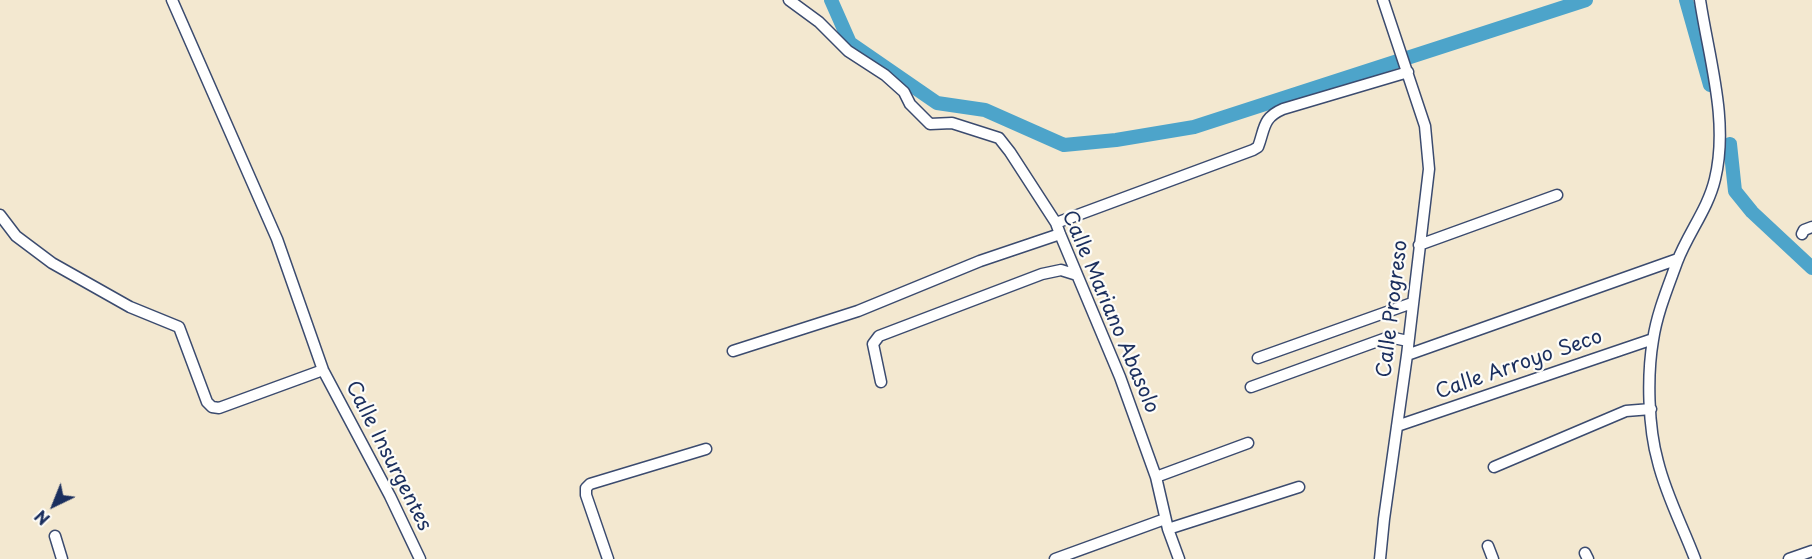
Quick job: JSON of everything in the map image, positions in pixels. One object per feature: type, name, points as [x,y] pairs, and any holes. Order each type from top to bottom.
[{"type":"street","name":"Calle Insurgentes","points":[[172,0],[277,239],[323,370],[390,496],[420,559]]},
{"type":"street","name":"Calle Mariano Abasolo","points":[[789,0],[819,21],[848,51],[885,75],[904,92],[910,104],[923,119],[935,125],[952,123],[999,138],[1010,152],[1056,223],[1119,377],[1156,477],[1167,524],[1179,559]]},
{"type":"street","name":"Calle Progreso","points":[[1380,559],[1429,169],[1425,126],[1383,0]]},
{"type":"street","points":[[1695,559],[1658,461],[1650,376],[1653,339],[1658,316],[1678,259],[1709,198],[1715,178],[1721,127],[1720,109],[1700,0]]},
{"type":"street","points":[[1056,223],[1258,147],[1263,127],[1270,118],[1283,109],[1407,69]]},
{"type":"street","points":[[1419,245],[1557,195]]},
{"type":"street","points":[[0,215],[16,236],[52,263],[130,307],[178,327],[207,402],[212,407],[219,408],[323,370]]},
{"type":"street","points":[[1812,227],[1804,230],[1802,234],[1806,236],[1812,234]]},
{"type":"street","points":[[733,351],[858,311],[981,261],[1060,234]]},
{"type":"street","points":[[1407,355],[1678,259]]},
{"type":"street","points":[[881,382],[873,344],[879,336],[1042,274],[1061,270],[1077,275]]},
{"type":"street","points":[[1258,358],[1412,303]]},
{"type":"street","points":[[1251,387],[1389,337],[1408,340]]},
{"type":"street","name":"Calle Arroyo Seco","points":[[1397,426],[1653,339]]},
{"type":"street","points":[[1494,467],[1626,411],[1652,409]]},
{"type":"street","points":[[1156,477],[1248,443]]},
{"type":"street","points":[[608,559],[586,495],[586,488],[590,484],[706,449]]},
{"type":"street","points":[[1055,559],[1167,524],[1299,487]]},
{"type":"street","points":[[55,536],[62,559]]},
{"type":"street","points":[[1488,546],[1493,559]]},
{"type":"street","points":[[1789,559],[1812,551]]},
{"type":"waterway","points":[[831,0],[850,43],[937,103],[985,110],[1064,145],[1116,140],[1194,127],[1586,0]]},
{"type":"waterway","points":[[1686,0],[1710,85]]},
{"type":"waterway","points":[[1730,144],[1735,191],[1752,212],[1812,268]]}]
